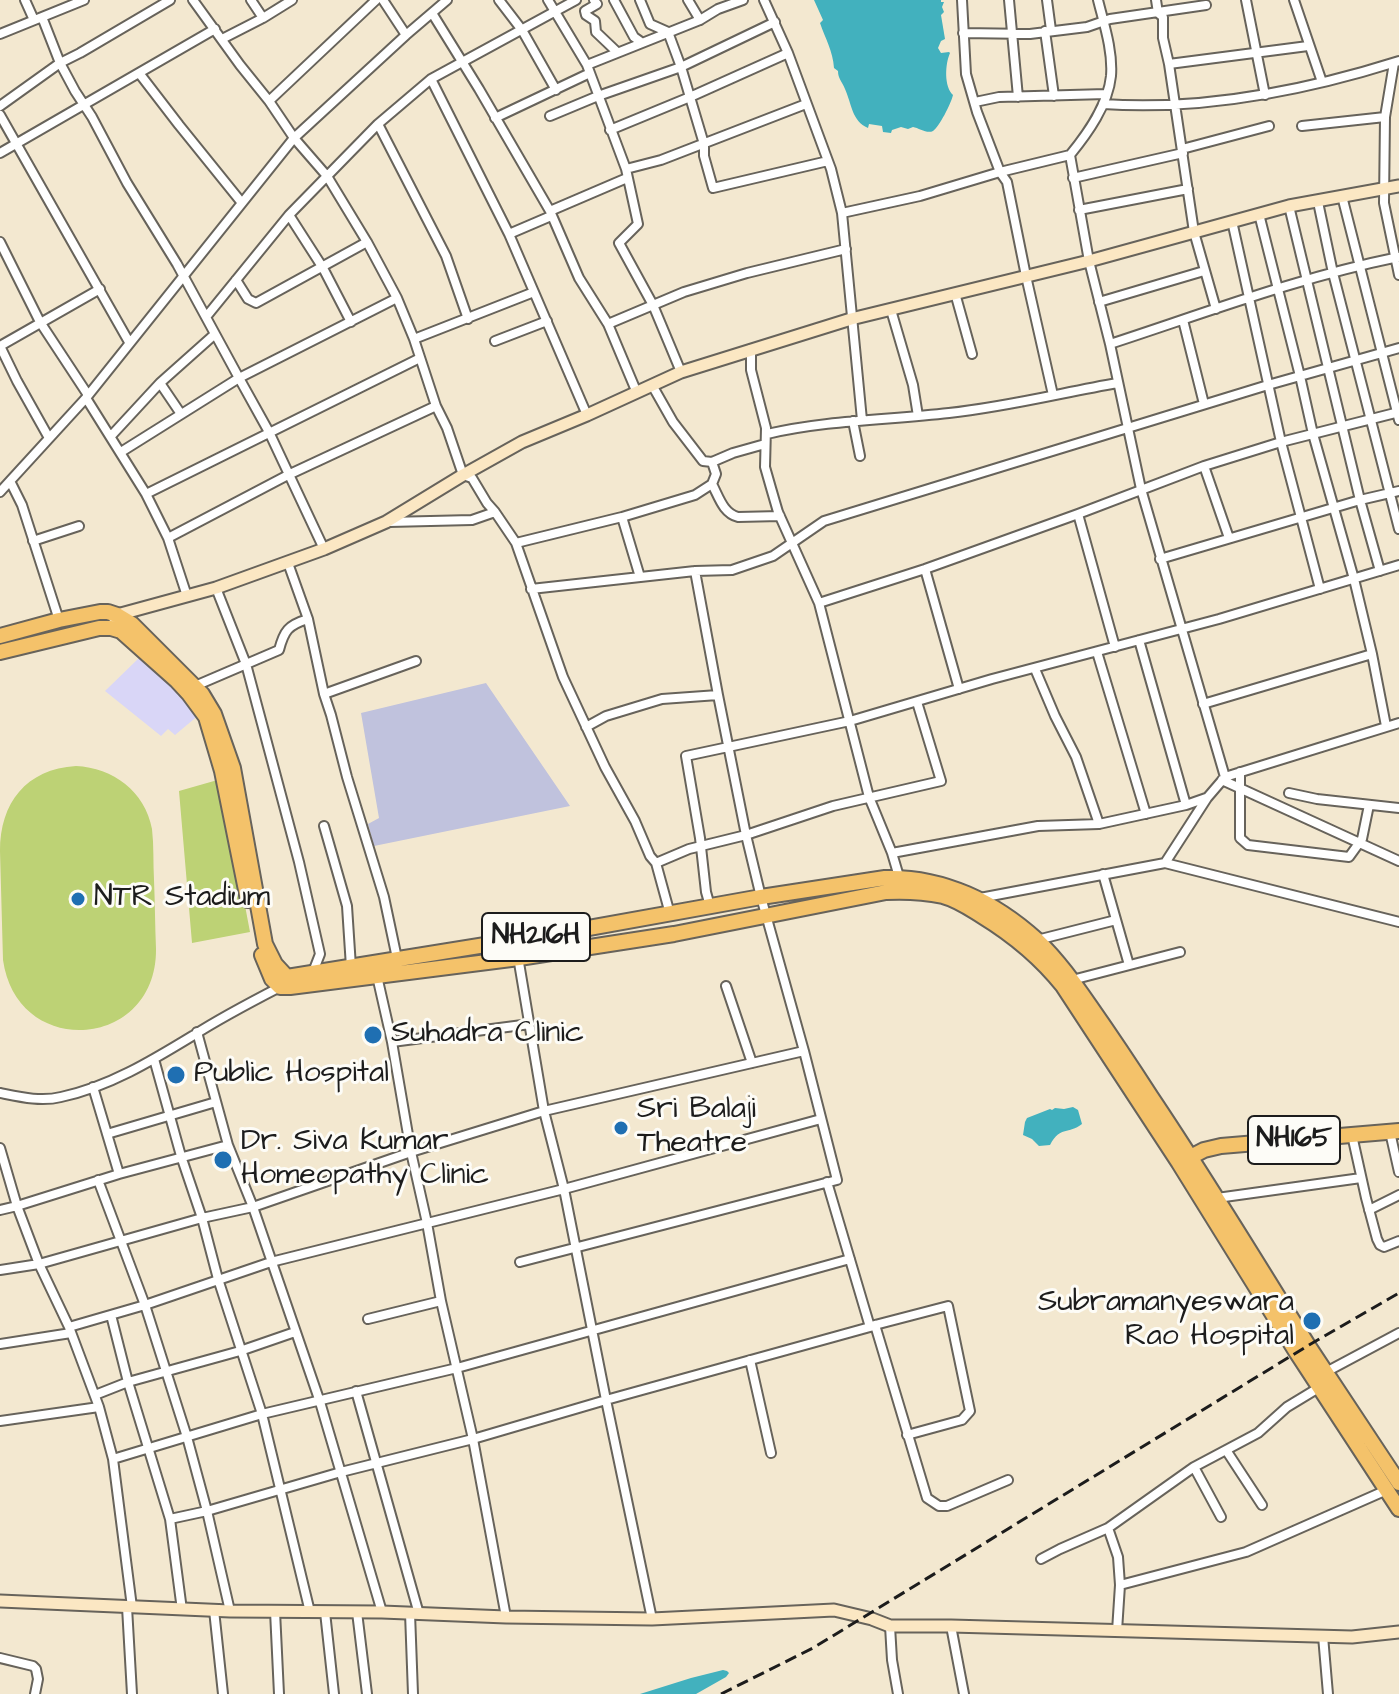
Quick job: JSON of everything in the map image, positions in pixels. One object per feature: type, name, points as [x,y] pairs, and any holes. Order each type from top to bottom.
[{"type":"highway","points":[[0,636],[100,612],[189,694],[206,717],[222,771],[257,940],[272,979],[284,982]]},
{"type":"highway","points":[[0,652],[99,628],[113,621],[132,624],[195,686],[209,703],[233,768],[265,944],[284,982]]},
{"type":"highway","name":"NH216H","points":[[284,982],[322,985],[377,976],[398,966],[515,939],[885,878],[959,902],[1005,931],[1045,964],[1185,1160]]},
{"type":"highway","name":"NH216H","points":[[284,982],[313,972],[351,967],[519,958],[674,934],[886,892],[900,884],[945,885],[978,898],[1014,922],[1037,940],[1063,968],[1185,1160]]},
{"type":"highway","name":"NH165","points":[[1185,1160],[1221,1146],[1395,1132]]},
{"type":"highway","name":"NH165","points":[[1185,1160],[1217,1198],[1326,1372],[1395,1486],[1399,1509]]},
{"type":"highway","name":"NH165","points":[[1185,1160],[1320,1387],[1395,1486]]},
{"type":"street","points":[[25,0],[38,18],[60,63],[183,275],[269,432],[324,549]]},
{"type":"street","points":[[0,34],[84,0]]},
{"type":"street","points":[[0,106],[60,63],[170,0]]},
{"type":"street","points":[[193,0],[294,138],[327,176],[367,242],[397,298],[414,339],[463,475]]},
{"type":"street","points":[[251,0],[263,18]]},
{"type":"street","points":[[222,39],[292,0]]},
{"type":"street","points":[[269,101],[376,0]]},
{"type":"street","points":[[383,0],[406,35]]},
{"type":"street","points":[[499,0],[522,30],[556,90]]},
{"type":"street","points":[[548,0],[588,69],[627,174],[638,224],[619,243],[653,305],[681,372]]},
{"type":"street","points":[[206,317],[289,215],[378,124],[431,79],[576,0]]},
{"type":"street","points":[[594,0],[597,4],[585,11],[586,15],[595,21],[596,32],[617,52]]},
{"type":"street","points":[[614,0],[634,37],[641,42]]},
{"type":"street","points":[[640,0],[650,24],[668,32],[704,144],[704,156],[713,188],[828,161]]},
{"type":"street","points":[[688,0],[700,20]]},
{"type":"street","points":[[713,0],[718,9]]},
{"type":"street","points":[[495,118],[556,90],[617,52],[743,0]]},
{"type":"street","points":[[764,0],[788,53],[828,161],[842,213],[860,456]]},
{"type":"street","points":[[962,0],[966,74],[1000,172],[1007,182],[1053,395]]},
{"type":"street","points":[[1009,0],[1018,97]]},
{"type":"street","points":[[1047,0],[1054,96]]},
{"type":"street","points":[[842,213],[920,196],[1070,155],[1084,138],[1103,104],[1111,77],[1098,0]]},
{"type":"street","points":[[1156,0],[1158,13],[1163,17],[1163,38],[1194,232],[1216,309]]},
{"type":"street","points":[[1246,0],[1265,95]]},
{"type":"street","points":[[1294,0],[1322,82]]},
{"type":"street","points":[[0,492],[87,396],[294,138],[442,2]]},
{"type":"street","points":[[963,33],[1012,34],[1087,27],[1110,19],[1206,5]]},
{"type":"street","points":[[432,13],[551,214],[579,278],[608,324],[637,393]]},
{"type":"street","points":[[550,116],[681,67],[775,22]]},
{"type":"street","points":[[0,153],[215,29]]},
{"type":"street","points":[[1169,64],[1308,46]]},
{"type":"street","points":[[610,130],[788,53]]},
{"type":"street","points":[[1103,104],[1137,107],[1265,95],[1397,62],[1385,117],[1384,203],[1399,275]]},
{"type":"street","points":[[139,73],[242,203]]},
{"type":"street","points":[[431,79],[509,234],[587,415]]},
{"type":"street","points":[[975,102],[999,97],[1106,94]]},
{"type":"street","points":[[509,234],[627,174],[806,104]]},
{"type":"street","points":[[0,115],[129,342]]},
{"type":"street","points":[[1302,126],[1385,117]]},
{"type":"street","points":[[378,124],[446,256],[468,319]]},
{"type":"street","points":[[1073,178],[1269,126]]},
{"type":"street","points":[[1070,155],[1089,261],[1141,489],[1224,778],[1399,861]]},
{"type":"street","points":[[113,621],[288,563],[386,522],[522,442],[681,372],[851,319],[1089,261],[1289,206],[1399,186]]},
{"type":"street","points":[[1079,210],[1188,189]]},
{"type":"street","points":[[819,603],[925,569],[1204,466],[1281,442],[1398,415],[1342,196]]},
{"type":"street","points":[[1318,202],[1333,273],[1399,529]]},
{"type":"street","points":[[1289,206],[1380,571]]},
{"type":"street","points":[[1259,214],[1313,434],[1354,579],[1386,726]]},
{"type":"street","points":[[289,215],[323,268],[351,322]]},
{"type":"street","points":[[1232,221],[1281,442],[1320,589]]},
{"type":"street","points":[[0,242],[40,322],[146,494],[168,538],[187,596]]},
{"type":"street","points":[[236,280],[248,299],[256,303],[367,242]]},
{"type":"street","points":[[608,324],[684,292],[846,249]]},
{"type":"street","points":[[1110,344],[1276,289],[1397,258]]},
{"type":"street","points":[[1099,302],[1204,271]]},
{"type":"street","points":[[49,438],[0,346],[100,289]]},
{"type":"street","points":[[414,339],[534,292]]},
{"type":"street","points":[[955,293],[972,354]]},
{"type":"street","points":[[121,452],[239,378],[397,298]]},
{"type":"street","points":[[891,310],[913,385],[918,416]]},
{"type":"street","points":[[1183,320],[1204,404]]},
{"type":"street","points":[[495,341],[547,321]]},
{"type":"street","points":[[111,436],[160,383],[215,334]]},
{"type":"street","points":[[531,589],[695,571],[732,570],[773,556],[824,521],[1204,404],[1399,348]]},
{"type":"street","points":[[751,349],[751,370],[767,434],[765,467],[780,516],[819,603],[869,797],[892,853],[900,884]]},
{"type":"street","points":[[146,494],[420,358]]},
{"type":"street","points":[[160,383],[181,414]]},
{"type":"street","points":[[767,434],[825,423],[1007,405],[1117,383]]},
{"type":"street","points":[[652,385],[673,422],[703,461],[712,462],[765,444]]},
{"type":"street","points":[[168,538],[288,475],[436,406]]},
{"type":"street","points":[[516,543],[695,495],[712,484],[716,474],[712,462]]},
{"type":"street","points":[[1204,466],[1229,538]]},
{"type":"street","points":[[463,475],[472,478],[516,543],[563,677],[605,767],[656,863],[670,914]]},
{"type":"street","points":[[10,481],[22,505],[59,620]]},
{"type":"street","points":[[712,484],[725,509],[732,515],[780,516]]},
{"type":"street","points":[[1160,559],[1399,491]]},
{"type":"street","points":[[386,522],[472,520],[495,512]]},
{"type":"street","points":[[1078,514],[1115,647]]},
{"type":"street","points":[[622,517],[640,577]]},
{"type":"street","points":[[33,541],[79,526]]},
{"type":"street","points":[[288,563],[308,619],[324,694],[384,897],[398,966]]},
{"type":"street","points":[[710,906],[686,756],[850,721],[1399,565]]},
{"type":"street","points":[[925,569],[959,689]]},
{"type":"street","points":[[520,1262],[837,1180],[746,835],[695,571]]},
{"type":"street","points":[[216,588],[246,664],[312,915],[320,954],[313,972]]},
{"type":"street","points":[[195,686],[279,650],[285,632],[308,619]]},
{"type":"street","points":[[1139,640],[1186,805]]},
{"type":"street","points":[[1097,652],[1146,814]]},
{"type":"street","points":[[1203,704],[1372,654]]},
{"type":"street","points":[[324,694],[416,661]]},
{"type":"street","points":[[1035,669],[1076,757],[1099,824]]},
{"type":"street","points":[[586,727],[606,716],[662,699],[718,695]]},
{"type":"street","points":[[656,863],[689,849],[746,835],[833,806],[941,781],[917,702]]},
{"type":"street","points":[[1165,863],[1207,798],[1224,778],[1399,723]]},
{"type":"street","points":[[1240,772],[1240,838],[1248,845],[1349,857],[1362,839],[1369,805]]},
{"type":"street","points":[[1289,793],[1399,808]]},
{"type":"street","points":[[892,853],[1038,826],[1099,824],[1207,798]]},
{"type":"street","points":[[324,826],[347,906],[351,967]]},
{"type":"street","points":[[978,898],[1165,863],[1399,922]]},
{"type":"street","points":[[1103,874],[1129,965]]},
{"type":"street","points":[[1037,940],[1116,920]]},
{"type":"street","points":[[515,939],[544,1111],[564,1189],[652,1619]]},
{"type":"street","points":[[1072,980],[1180,952]]},
{"type":"street","points":[[377,976],[441,1301],[473,1439],[506,1617]]},
{"type":"street","points":[[0,1093],[33,1099],[60,1098],[93,1087],[164,1054],[284,982]]},
{"type":"street","points":[[726,986],[752,1063]]},
{"type":"street","points":[[392,1042],[530,1024]]},
{"type":"street","points":[[197,1032],[228,1145],[253,1207],[320,1402],[382,1612]]},
{"type":"street","points":[[0,1270],[39,1264],[202,1218],[253,1207],[411,1152],[544,1111],[804,1051]]},
{"type":"street","points":[[154,1059],[218,1279],[262,1414],[310,1612]]},
{"type":"street","points":[[93,1087],[119,1174]]},
{"type":"street","points":[[107,1134],[216,1102]]},
{"type":"street","points":[[0,1344],[70,1330],[271,1262],[564,1189],[821,1119]]},
{"type":"street","points":[[1395,1132],[1399,1172]]},
{"type":"street","points":[[1352,1135],[1380,1245],[1384,1247],[1399,1241]]},
{"type":"street","points":[[0,1210],[228,1145]]},
{"type":"street","points":[[0,1148],[39,1264],[70,1330],[95,1395],[113,1459],[129,1607],[132,1694]]},
{"type":"street","points":[[1217,1198],[1361,1178]]},
{"type":"street","points":[[98,1180],[145,1305],[187,1437],[230,1611]]},
{"type":"street","points":[[827,1182],[927,1498],[939,1506],[947,1506],[1008,1480]]},
{"type":"street","points":[[1369,1210],[1399,1195]]},
{"type":"street","points":[[113,1459],[262,1414],[457,1368],[850,1259]]},
{"type":"street","points":[[368,1319],[441,1301]]},
{"type":"street","points":[[170,1519],[473,1439],[948,1306],[970,1411],[962,1420],[907,1435]]},
{"type":"street","points":[[111,1315],[170,1519],[182,1610]]},
{"type":"street","points":[[95,1395],[128,1382],[240,1351],[295,1332]]},
{"type":"street","points":[[1326,1372],[1399,1333]]},
{"type":"street","points":[[750,1360],[771,1453]]},
{"type":"street","points":[[1041,1559],[1108,1528],[1194,1467],[1258,1433],[1287,1407],[1320,1387]]},
{"type":"street","points":[[356,1391],[414,1614],[413,1694]]},
{"type":"street","points":[[0,1421],[99,1407]]},
{"type":"street","points":[[1226,1450],[1262,1505]]},
{"type":"street","points":[[1194,1467],[1221,1517]]},
{"type":"street","points":[[1120,1585],[1246,1552],[1395,1486]]},
{"type":"street","points":[[1108,1528],[1118,1557],[1117,1631]]},
{"type":"street","points":[[0,1601],[182,1610],[652,1619],[834,1610],[890,1626],[1352,1637],[1399,1632]]},
{"type":"street","points":[[214,1610],[223,1694]]},
{"type":"street","points":[[275,1611],[279,1694]]},
{"type":"street","points":[[325,1612],[334,1694]]},
{"type":"street","points":[[357,1612],[367,1694]]},
{"type":"street","points":[[890,1626],[898,1694]]},
{"type":"street","points":[[951,1626],[964,1694]]},
{"type":"street","points":[[1323,1636],[1328,1694]]},
{"type":"street","points":[[0,1658],[36,1669],[35,1694]]},
{"type":"shaded area","points":[[141,656],[156,665],[200,714],[175,735],[168,729],[161,736],[105,691]]},
{"type":"shaded area","points":[[486,683],[570,806],[374,846],[368,824],[379,818],[361,713]]},
{"type":"green space","points":[[76,766],[102,771],[135,793],[148,815],[153,848],[156,949],[150,983],[134,1007],[112,1023],[85,1030],[58,1027],[33,1015],[14,992],[3,960],[0,851],[5,818],[19,792],[30,782],[43,774]]},
{"type":"green space","points":[[221,779],[250,932],[192,943],[179,791]]},
{"type":"water","points":[[814,0],[944,2],[941,15],[945,39],[938,48],[941,53],[950,53],[946,75],[953,95],[933,131],[901,127],[891,133],[883,132],[882,126],[869,124],[868,128],[859,121],[834,68],[820,23],[823,20]]},
{"type":"water","points":[[1073,1107],[1078,1110],[1082,1124],[1061,1132],[1050,1145],[1039,1146],[1023,1135],[1027,1118],[1050,1109]]},
{"type":"water","points":[[723,1670],[729,1673],[726,1677],[696,1694],[640,1694],[691,1678]]},
{"type":"railway","points":[[721,1694],[813,1648],[1399,1293]]},
{"type":"place","name":"NTR Stadium","points":[[78,899]]},
{"type":"place","name":"Suhadra Clinic","points":[[373,1035]]},
{"type":"place","name":"Public Hospital","points":[[176,1075]]},
{"type":"place","name":"Sri Balaji Theatre","points":[[621,1128]]},
{"type":"place","name":"Dr. Siva Kumar Homeopathy Clinic","points":[[223,1160]]},
{"type":"place","name":"Subramanyeswara Rao Hospital","points":[[1312,1321]]}]
